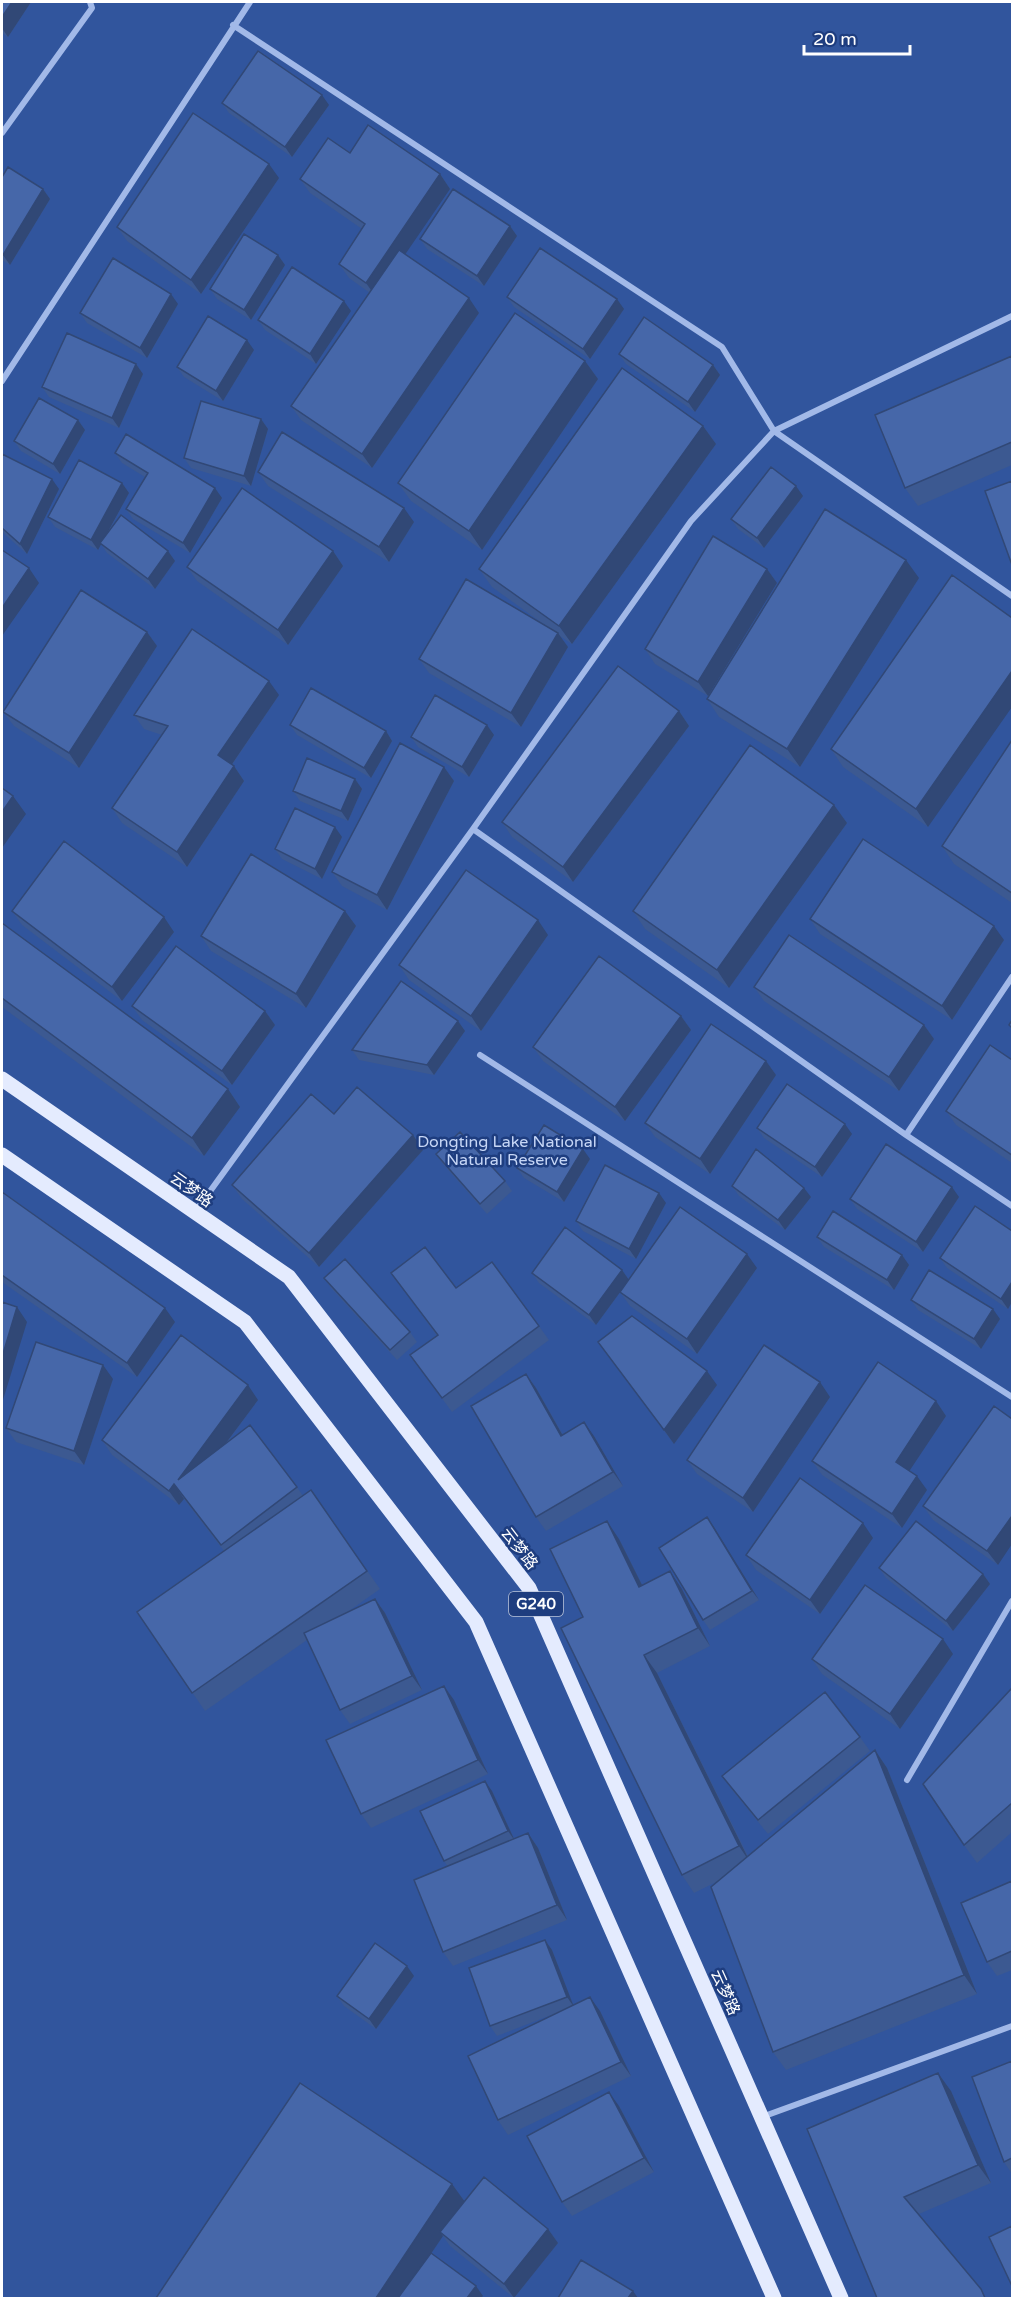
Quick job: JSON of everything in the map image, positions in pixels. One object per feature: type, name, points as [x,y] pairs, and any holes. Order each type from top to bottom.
[{"type":"main road","name":"云梦路","points":[[2,1079],[290,1277],[529,1588],[841,2298]]},
{"type":"main road","points":[[2,1155],[245,1322],[476,1623],[774,2298]]},
{"type":"street","points":[[2,133],[92,8],[90,2]]},
{"type":"street","points":[[2,381],[250,2]]},
{"type":"street","points":[[233,25],[722,347],[774,431],[1012,596]]},
{"type":"street","points":[[195,1212],[473,829],[691,521],[774,431],[1012,316]]},
{"type":"street","points":[[473,829],[906,1135],[1012,1206]]},
{"type":"street","points":[[906,1135],[1012,977]]},
{"type":"street","points":[[480,1055],[1012,1397]]},
{"type":"street","points":[[907,1780],[1012,1601]]},
{"type":"street","points":[[762,2118],[1012,2026]]},
{"type":"green space","name":"Dongting Lake National Natural Reserve","points":[[2,2],[1012,2],[1012,2298],[2,2298]]},
{"type":"building","points":[[2,2],[12,2],[2,17]]},
{"type":"building","points":[[258,51],[322,95],[285,147],[222,103]]},
{"type":"building","points":[[193,113],[269,164],[191,280],[117,227]]},
{"type":"building","points":[[368,125],[440,174],[366,283],[339,264],[365,224],[300,179],[328,138],[350,153]]},
{"type":"building","points":[[8,167],[43,189],[2,255],[2,177]]},
{"type":"building","points":[[453,189],[510,226],[477,276],[420,239]]},
{"type":"building","points":[[244,234],[278,255],[244,310],[210,289]]},
{"type":"building","points":[[540,248],[617,299],[583,349],[507,297]]},
{"type":"building","points":[[399,250],[469,298],[362,454],[291,406]]},
{"type":"building","points":[[113,258],[171,294],[140,348],[80,313]]},
{"type":"building","points":[[292,267],[344,301],[310,354],[258,320]]},
{"type":"building","points":[[515,313],[585,361],[469,531],[398,483]]},
{"type":"building","points":[[208,316],[247,340],[216,391],[177,367]]},
{"type":"building","points":[[644,317],[713,365],[688,402],[619,354]]},
{"type":"building","points":[[67,333],[136,364],[112,418],[42,387]]},
{"type":"building","points":[[1012,356],[1012,442],[905,488],[875,415]]},
{"type":"building","points":[[622,368],[703,426],[559,626],[479,569]]},
{"type":"building","points":[[39,398],[78,420],[53,464],[14,441]]},
{"type":"building","points":[[201,401],[261,419],[244,476],[184,458]]},
{"type":"building","points":[[282,432],[404,508],[379,547],[258,472]]},
{"type":"building","points":[[126,434],[215,488],[183,543],[126,509],[148,473],[115,453]]},
{"type":"building","points":[[2,454],[52,479],[20,544],[2,528]]},
{"type":"building","points":[[79,460],[122,483],[91,540],[48,517]]},
{"type":"building","points":[[771,467],[796,486],[757,538],[731,519]]},
{"type":"building","points":[[1012,481],[1012,565],[985,491]]},
{"type":"building","points":[[242,488],[333,551],[278,630],[187,567]]},
{"type":"building","points":[[825,509],[906,560],[787,749],[707,699]]},
{"type":"building","points":[[121,515],[168,551],[148,579],[100,543]]},
{"type":"building","points":[[713,536],[767,569],[698,682],[645,649]]},
{"type":"building","points":[[2,550],[29,568],[2,608]]},
{"type":"building","points":[[952,575],[1012,618],[1012,671],[916,809],[831,749]]},
{"type":"building","points":[[466,579],[558,633],[511,713],[419,659]]},
{"type":"building","points":[[81,590],[147,632],[69,753],[3,712]]},
{"type":"building","points":[[192,629],[269,681],[218,755],[234,766],[177,852],[112,808],[168,726],[134,715]]},
{"type":"building","points":[[618,666],[679,711],[563,867],[502,822]]},
{"type":"building","points":[[311,688],[386,731],[364,768],[290,725]]},
{"type":"building","points":[[435,695],[487,725],[462,767],[411,737]]},
{"type":"building","points":[[1012,740],[1012,893],[942,846]]},
{"type":"building","points":[[400,743],[444,767],[377,895],[332,872]]},
{"type":"building","points":[[750,745],[834,805],[717,970],[633,911]]},
{"type":"building","points":[[307,758],[355,779],[341,811],[293,791]]},
{"type":"building","points":[[2,788],[13,796],[2,812]]},
{"type":"building","points":[[295,808],[335,827],[315,869],[275,849]]},
{"type":"building","points":[[863,839],[994,926],[942,1006],[810,919]]},
{"type":"building","points":[[64,841],[164,917],[112,987],[12,911]]},
{"type":"building","points":[[251,854],[345,911],[296,994],[201,936]]},
{"type":"building","points":[[466,870],[538,920],[471,1016],[399,965]]},
{"type":"building","points":[[2,923],[228,1089],[192,1138],[2,998]]},
{"type":"building","points":[[789,935],[924,1025],[889,1077],[754,987]]},
{"type":"building","points":[[176,946],[265,1011],[222,1071],[132,1006]]},
{"type":"building","points":[[599,956],[681,1016],[615,1107],[533,1047]]},
{"type":"building","points":[[401,981],[458,1021],[427,1065],[352,1050]]},
{"type":"building","points":[[711,1024],[766,1061],[700,1159],[645,1123]]},
{"type":"building","points":[[990,1045],[1012,1060],[1012,1155],[946,1111]]},
{"type":"building","points":[[787,1084],[845,1124],[815,1167],[757,1128]]},
{"type":"building","points":[[357,1087],[413,1135],[309,1253],[232,1185],[311,1094],[334,1114]]},
{"type":"building","points":[[544,1125],[583,1149],[557,1192],[517,1168]]},
{"type":"building","points":[[460,1132],[505,1181],[480,1204],[436,1154]]},
{"type":"building","points":[[886,1144],[952,1187],[916,1242],[850,1199]]},
{"type":"building","points":[[756,1149],[804,1188],[778,1220],[732,1186]]},
{"type":"building","points":[[605,1165],[659,1193],[629,1249],[576,1221]]},
{"type":"building","points":[[2,1192],[165,1308],[127,1363],[2,1275]]},
{"type":"building","points":[[975,1206],[1012,1231],[1012,1282],[1001,1299],[940,1258]]},
{"type":"building","points":[[680,1207],[747,1254],[687,1339],[620,1292]]},
{"type":"building","points":[[833,1211],[902,1255],[887,1280],[817,1237]]},
{"type":"building","points":[[565,1227],[622,1270],[589,1315],[532,1273]]},
{"type":"building","points":[[425,1247],[456,1288],[492,1262],[539,1326],[442,1398],[410,1355],[438,1335],[391,1273]]},
{"type":"building","points":[[345,1259],[410,1332],[390,1350],[324,1278]]},
{"type":"building","points":[[929,1270],[993,1309],[974,1339],[911,1300]]},
{"type":"building","points":[[2,1302],[17,1307],[2,1357]]},
{"type":"building","points":[[632,1316],[707,1371],[664,1430],[598,1342]]},
{"type":"building","points":[[181,1335],[248,1385],[178,1480],[250,1425],[297,1487],[221,1545],[174,1484],[169,1491],[102,1440]]},
{"type":"building","points":[[36,1342],[103,1365],[74,1451],[6,1428]]},
{"type":"building","points":[[764,1345],[820,1382],[743,1498],[687,1460]]},
{"type":"building","points":[[878,1362],[936,1401],[896,1462],[917,1476],[892,1514],[812,1461]]},
{"type":"building","points":[[526,1374],[561,1436],[584,1422],[613,1472],[536,1517],[471,1406]]},
{"type":"building","points":[[994,1406],[1012,1419],[1012,1516],[987,1551],[923,1506]]},
{"type":"building","points":[[800,1478],[863,1523],[810,1600],[746,1555]]},
{"type":"building","points":[[311,1490],[367,1571],[192,1693],[137,1612]]},
{"type":"building","points":[[707,1517],[752,1591],[703,1620],[659,1548]]},
{"type":"building","points":[[607,1521],[639,1587],[670,1571],[698,1628],[644,1655],[739,1846],[682,1875],[561,1628],[583,1617],[550,1549]]},
{"type":"building","points":[[916,1521],[983,1574],[946,1621],[879,1568]]},
{"type":"building","points":[[865,1585],[943,1639],[890,1714],[812,1659]]},
{"type":"building","points":[[375,1599],[412,1676],[340,1710],[304,1633]]},
{"type":"building","points":[[444,1686],[478,1760],[361,1814],[326,1740]]},
{"type":"building","points":[[1012,1688],[1012,1803],[964,1845],[923,1784]]},
{"type":"building","points":[[825,1692],[860,1737],[758,1820],[722,1776]]},
{"type":"building","points":[[875,1750],[964,1975],[773,2052],[711,1887]]},
{"type":"building","points":[[485,1781],[508,1831],[444,1861],[420,1811]]},
{"type":"building","points":[[528,1833],[557,1905],[443,1952],[414,1880]]},
{"type":"building","points":[[1012,1881],[1012,1951],[987,1962],[961,1903]]},
{"type":"building","points":[[545,1940],[567,1997],[490,2026],[469,1968]]},
{"type":"building","points":[[375,1943],[407,1966],[369,2019],[337,1996]]},
{"type":"building","points":[[590,1997],[621,2062],[498,2120],[468,2056]]},
{"type":"building","points":[[1012,2061],[1012,2158],[1004,2162],[972,2077]]},
{"type":"building","points":[[938,2073],[978,2165],[904,2197],[981,2289],[985,2298],[877,2298],[807,2129]]},
{"type":"building","points":[[300,2083],[452,2184],[376,2298],[156,2298]]},
{"type":"building","points":[[609,2092],[644,2158],[562,2202],[527,2136]]},
{"type":"building","points":[[484,2177],[548,2229],[504,2284],[440,2232]]},
{"type":"building","points":[[1012,2226],[1012,2286],[989,2237]]},
{"type":"building","points":[[431,2253],[476,2286],[467,2298],[398,2298]]},
{"type":"building","points":[[581,2260],[633,2291],[628,2298],[558,2298]]}]
